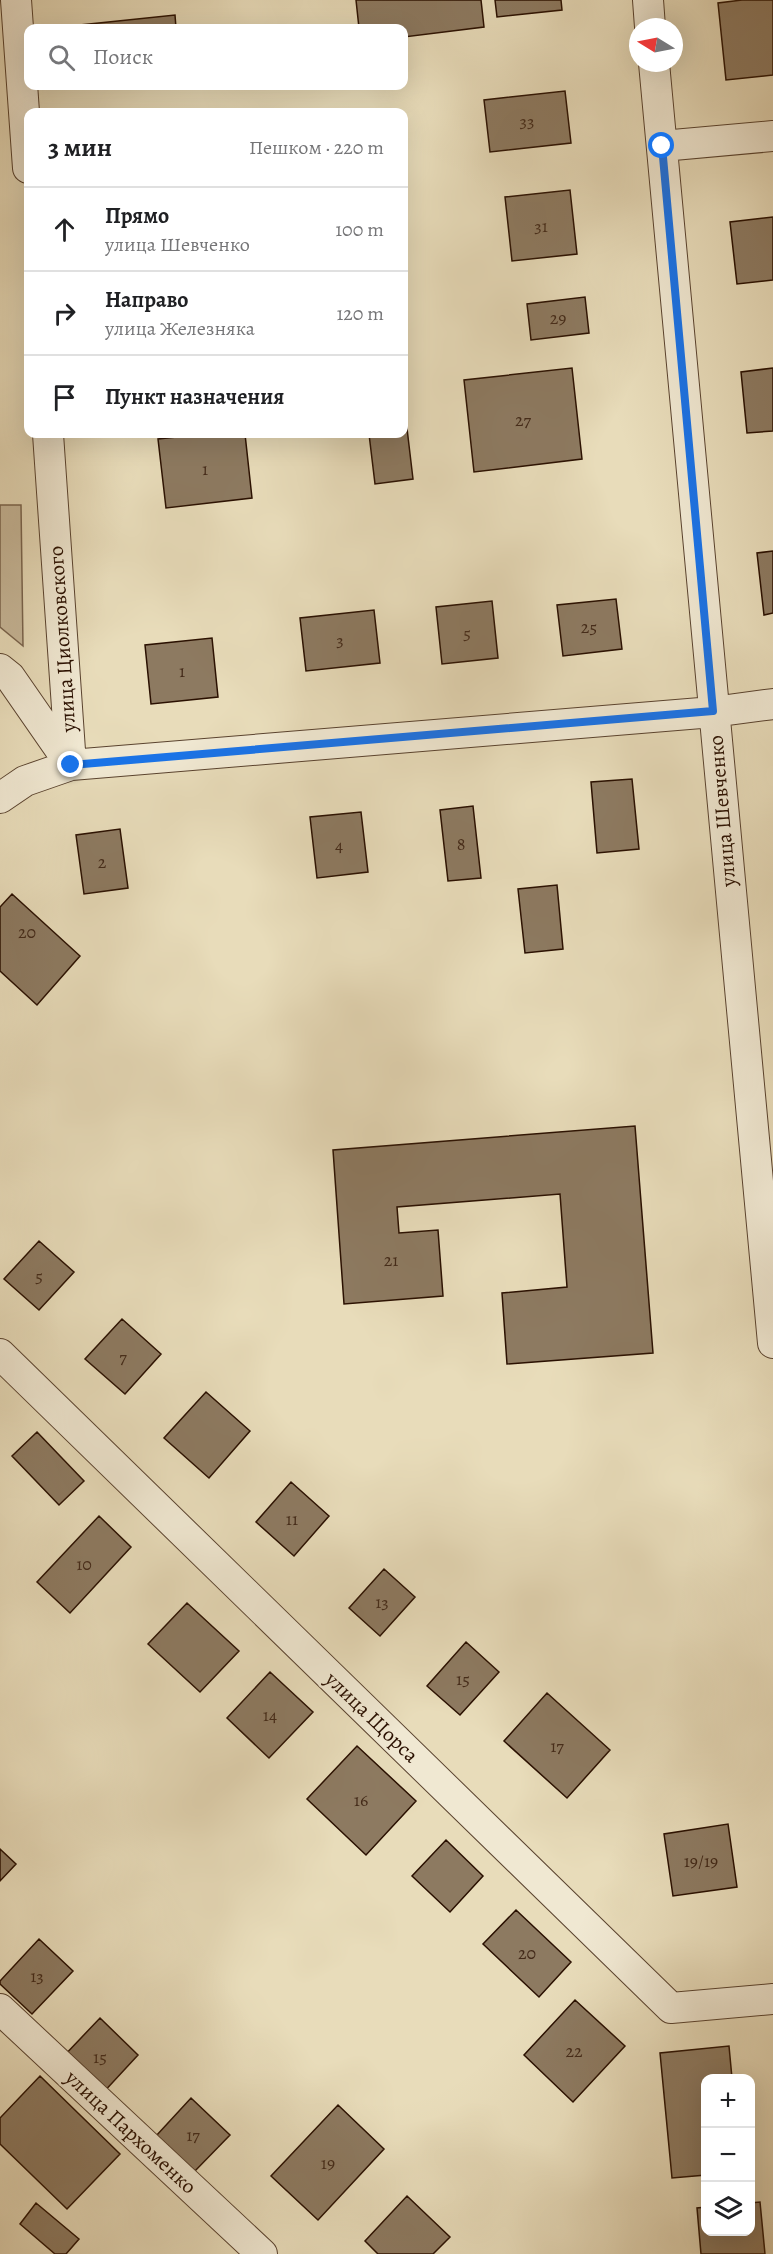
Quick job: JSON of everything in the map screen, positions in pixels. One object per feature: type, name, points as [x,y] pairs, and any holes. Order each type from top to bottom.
[{"type":"street","points":[[16,0],[24,112]]},
{"type":"street","points":[[648,0],[649,18]]},
{"type":"street","name":"улица Шевченко","points":[[655,72],[773,1343]]},
{"type":"street","points":[[662,146],[773,136]]},
{"type":"street","name":"улица Циолковского","points":[[48,438],[71,765]]},
{"type":"street","points":[[0,669],[10,678],[71,765]]},
{"type":"street","points":[[0,798],[25,781],[71,765],[773,704]]},
{"type":"street","name":"улица Щорса","points":[[0,1354],[671,2008],[773,1999]]},
{"type":"street","name":"улица Пархоменко","points":[[0,2009],[262,2254]]},
{"type":"shaded area","points":[[0,505],[21,505],[23,646],[0,627]]},
{"type":"building","points":[[356,0],[481,0],[484,27],[408,36],[408,24],[359,24]]},
{"type":"building","points":[[495,0],[561,0],[562,10],[497,17]]},
{"type":"building","points":[[773,0],[773,75],[726,80],[718,3]]},
{"type":"building","points":[[175,15],[176,24],[90,24]]},
{"type":"building","points":[[565,91],[571,143],[490,152],[484,100]]},
{"type":"building","points":[[570,190],[577,254],[512,261],[505,197]]},
{"type":"building","points":[[773,217],[773,280],[737,284],[730,222]]},
{"type":"building","points":[[585,297],[589,333],[531,340],[527,304]]},
{"type":"building","points":[[572,368],[582,459],[474,472],[464,380]]},
{"type":"building","points":[[773,368],[773,431],[747,433],[741,372]]},
{"type":"building","points":[[408,437],[413,479],[375,484],[369,438]]},
{"type":"building","points":[[245,438],[252,498],[166,508],[158,439]]},
{"type":"building","points":[[773,551],[773,613],[764,615],[757,553]]},
{"type":"building","points":[[616,599],[622,649],[563,656],[557,605]]},
{"type":"building","points":[[492,601],[498,658],[442,664],[436,607]]},
{"type":"building","points":[[374,610],[380,663],[306,671],[300,618]]},
{"type":"building","points":[[212,638],[218,697],[151,704],[145,645]]},
{"type":"building","points":[[632,779],[639,849],[597,853],[591,782]]},
{"type":"building","points":[[473,806],[481,878],[448,881],[440,810]]},
{"type":"building","points":[[361,812],[368,872],[317,878],[310,817]]},
{"type":"building","points":[[120,829],[128,888],[84,894],[76,835]]},
{"type":"building","points":[[557,885],[563,949],[525,953],[518,889]]},
{"type":"building","points":[[12,894],[80,956],[37,1005],[0,971],[0,907]]},
{"type":"building","points":[[635,1126],[653,1353],[507,1364],[502,1293],[567,1287],[560,1194],[397,1207],[399,1233],[438,1230],[443,1296],[344,1304],[333,1150]]},
{"type":"building","points":[[39,1241],[74,1272],[39,1310],[4,1279]]},
{"type":"building","points":[[122,1319],[161,1354],[125,1394],[85,1359]]},
{"type":"building","points":[[206,1392],[250,1431],[209,1478],[164,1438]]},
{"type":"building","points":[[37,1432],[84,1481],[59,1505],[12,1456]]},
{"type":"building","points":[[291,1482],[329,1516],[294,1556],[256,1522]]},
{"type":"building","points":[[99,1516],[131,1547],[70,1613],[37,1582]]},
{"type":"building","points":[[384,1569],[415,1597],[380,1636],[349,1608]]},
{"type":"building","points":[[187,1603],[239,1651],[200,1692],[148,1644]]},
{"type":"building","points":[[466,1642],[499,1672],[460,1715],[427,1686]]},
{"type":"building","points":[[270,1672],[313,1712],[269,1758],[227,1718]]},
{"type":"building","points":[[547,1693],[610,1750],[567,1798],[504,1741]]},
{"type":"building","points":[[357,1746],[416,1801],[366,1855],[307,1799]]},
{"type":"building","points":[[728,1824],[737,1887],[673,1896],[664,1834]]},
{"type":"building","points":[[446,1840],[483,1876],[450,1912],[412,1876]]},
{"type":"building","points":[[0,1849],[16,1864],[0,1881]]},
{"type":"building","points":[[516,1910],[571,1962],[539,1997],[483,1944]]},
{"type":"building","points":[[39,1939],[73,1971],[32,2014],[0,1984],[0,1981]]},
{"type":"building","points":[[575,2000],[625,2046],[573,2102],[524,2055]]},
{"type":"building","points":[[100,2018],[138,2055],[101,2095],[62,2058]]},
{"type":"building","points":[[729,2046],[732,2074],[701,2074],[701,2175],[672,2178],[660,2053]]},
{"type":"building","points":[[40,2076],[120,2154],[67,2209],[0,2144],[0,2118]]},
{"type":"building","points":[[191,2098],[230,2135],[194,2172],[156,2136]]},
{"type":"building","points":[[338,2105],[384,2149],[318,2220],[271,2176]]},
{"type":"building","points":[[407,2196],[450,2237],[433,2254],[378,2254],[365,2241]]},
{"type":"building","points":[[755,2202],[760,2202],[765,2254],[701,2254],[697,2208],[701,2208],[701,2236],[755,2236]]},
{"type":"building","points":[[36,2203],[79,2239],[66,2254],[55,2254],[20,2224]]},
{"type":"route","points":[[71,765],[713,711],[662,146]]}]
